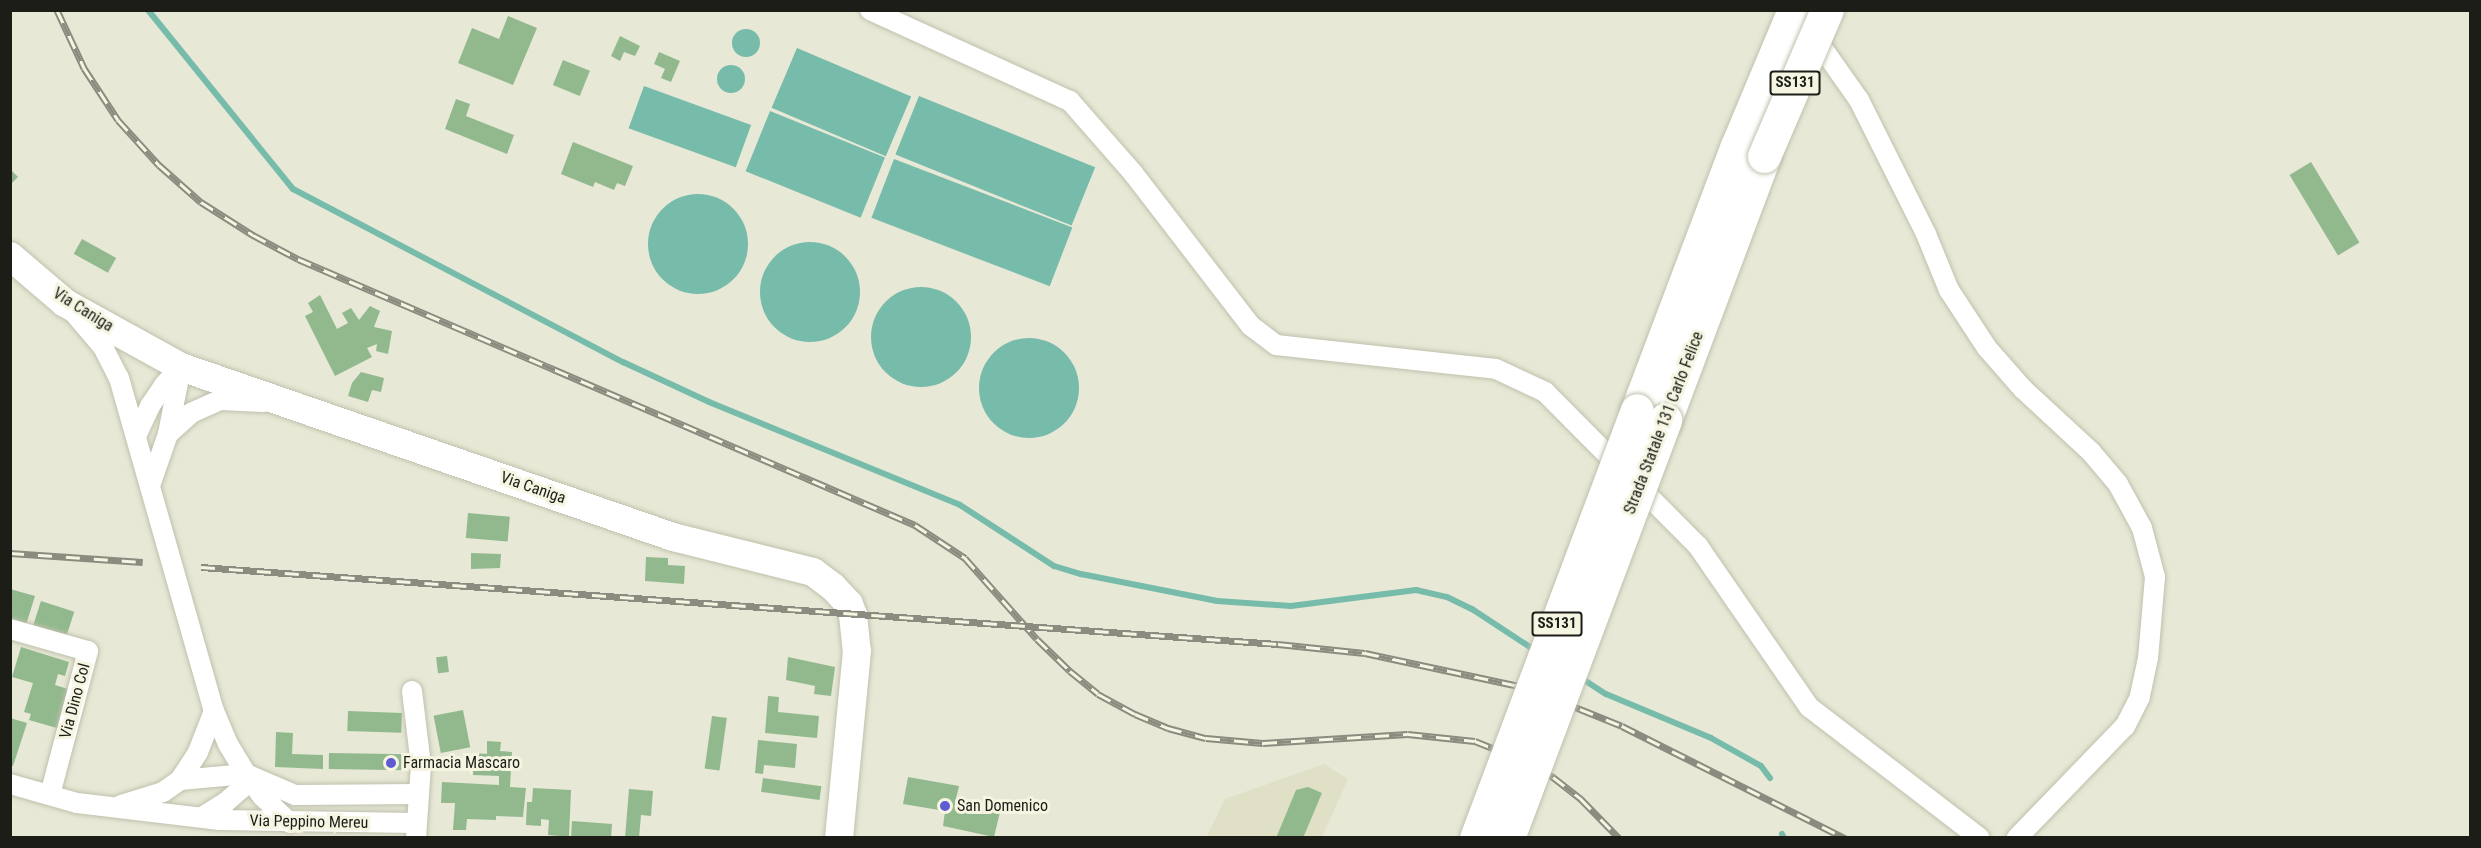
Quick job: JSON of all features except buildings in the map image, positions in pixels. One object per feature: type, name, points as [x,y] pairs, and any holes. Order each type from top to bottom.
[{"type":"highway","name":"Strada Statale 131 Carlo Felice","points":[[1508,837],[1651,415],[1750,151],[1795,10]]},
{"type":"highway","name":"Strada Statale 131 Carlo Felice","points":[[1750,151],[1827,10]]},
{"type":"highway","name":"Strada Statale 131 Carlo Felice","points":[[1476,837],[1651,415]]},
{"type":"street","points":[[870,10],[1070,101],[1133,173],[1251,326],[1276,345],[1496,369],[1545,392],[1698,546],[1809,707],[1980,837]]},
{"type":"street","points":[[1795,10],[1859,100],[1926,234],[1949,290],[1988,348],[2023,389],[2091,452],[2118,484],[2142,528],[2155,577],[2148,658],[2140,698],[2125,726],[2017,837]]},
{"type":"street","name":"Via Caniga","points":[[10,256],[65,303],[181,367],[288,402],[673,537],[813,572],[833,587],[849,604],[854,615],[857,651],[839,837]]},
{"type":"street","points":[[65,303],[103,347],[119,378],[151,483],[214,711],[228,744],[262,796],[290,823]]},
{"type":"street","points":[[137,434],[150,406],[164,385],[181,367]]},
{"type":"street","points":[[151,483],[168,434],[181,367]]},
{"type":"street","points":[[168,434],[191,412],[220,400],[288,402]]},
{"type":"street","name":"Via Dino Col","points":[[10,629],[88,651],[50,795]]},
{"type":"street","points":[[412,690],[422,765],[416,830]]},
{"type":"street","name":"Via Peppino Mereu","points":[[111,808],[163,792],[180,780],[198,752],[214,711]]},
{"type":"street","points":[[246,774],[295,795],[418,794]]},
{"type":"street","name":"Via Peppino Mereu","points":[[180,780],[246,774],[242,788],[226,802],[202,817]]},
{"type":"street","name":"Via Peppino Mereu","points":[[10,784],[111,808],[202,817],[416,830]]},
{"type":"shaded area","points":[[1324,764],[1348,779],[1322,837],[1206,838],[1225,799]]},
{"type":"water","points":[[746,29],[756,33],[760,43],[756,53],[746,57],[736,53],[732,43],[736,33]]},
{"type":"water","points":[[797,48],[911,96],[886,156],[772,108]]},
{"type":"water","points":[[731,65],[741,69],[745,79],[741,89],[731,93],[721,89],[717,79],[721,69]]},
{"type":"water","points":[[644,86],[751,125],[736,167],[629,128]]},
{"type":"water","points":[[919,96],[1095,167],[1072,226],[895,154]]},
{"type":"water","points":[[770,111],[885,157],[861,218],[746,171]]},
{"type":"water","points":[[894,159],[1072,227],[1050,286],[871,218]]},
{"type":"water","points":[[698,194],[726,202],[740,216],[748,244],[740,272],[726,286],[698,294],[670,286],[656,272],[648,244],[656,216],[670,202]]},
{"type":"water","points":[[810,242],[838,250],[852,264],[860,292],[852,320],[838,334],[810,342],[782,334],[768,320],[760,292],[768,264],[782,250]]},
{"type":"water","points":[[921,287],[949,295],[963,309],[971,337],[963,365],[949,379],[921,387],[893,379],[879,365],[871,337],[879,309],[893,295]]},
{"type":"water","points":[[1029,338],[1057,346],[1071,360],[1079,388],[1071,416],[1057,430],[1029,438],[1001,430],[987,416],[979,388],[987,360],[1001,346]]},
{"type":"waterway","points":[[148,10],[293,189],[623,362],[709,402],[960,505],[1054,566],[1081,574],[1217,601],[1291,606],[1416,590],[1447,597],[1472,609],[1536,651]]},
{"type":"waterway","points":[[1578,676],[1606,694],[1711,738],[1761,766],[1770,778]]},
{"type":"waterway","points":[[1782,834],[1784,838]]},
{"type":"railway","points":[[57,10],[84,68],[118,120],[159,165],[201,202],[253,235],[298,259],[915,525],[965,558],[1037,639],[1070,671],[1098,694],[1135,714],[1168,728],[1206,738],[1263,743],[1408,734],[1475,741],[1508,754],[1553,777],[1581,799],[1619,838]]},
{"type":"railway","points":[[10,553],[143,562]]},
{"type":"railway","points":[[201,567],[1278,644],[1365,653],[1528,688],[1622,726],[1845,838]]},
{"type":"place","name":"Farmacia Mascaro","points":[[391,763]]},
{"type":"place","name":"San Domenico","points":[[945,806]]}]
